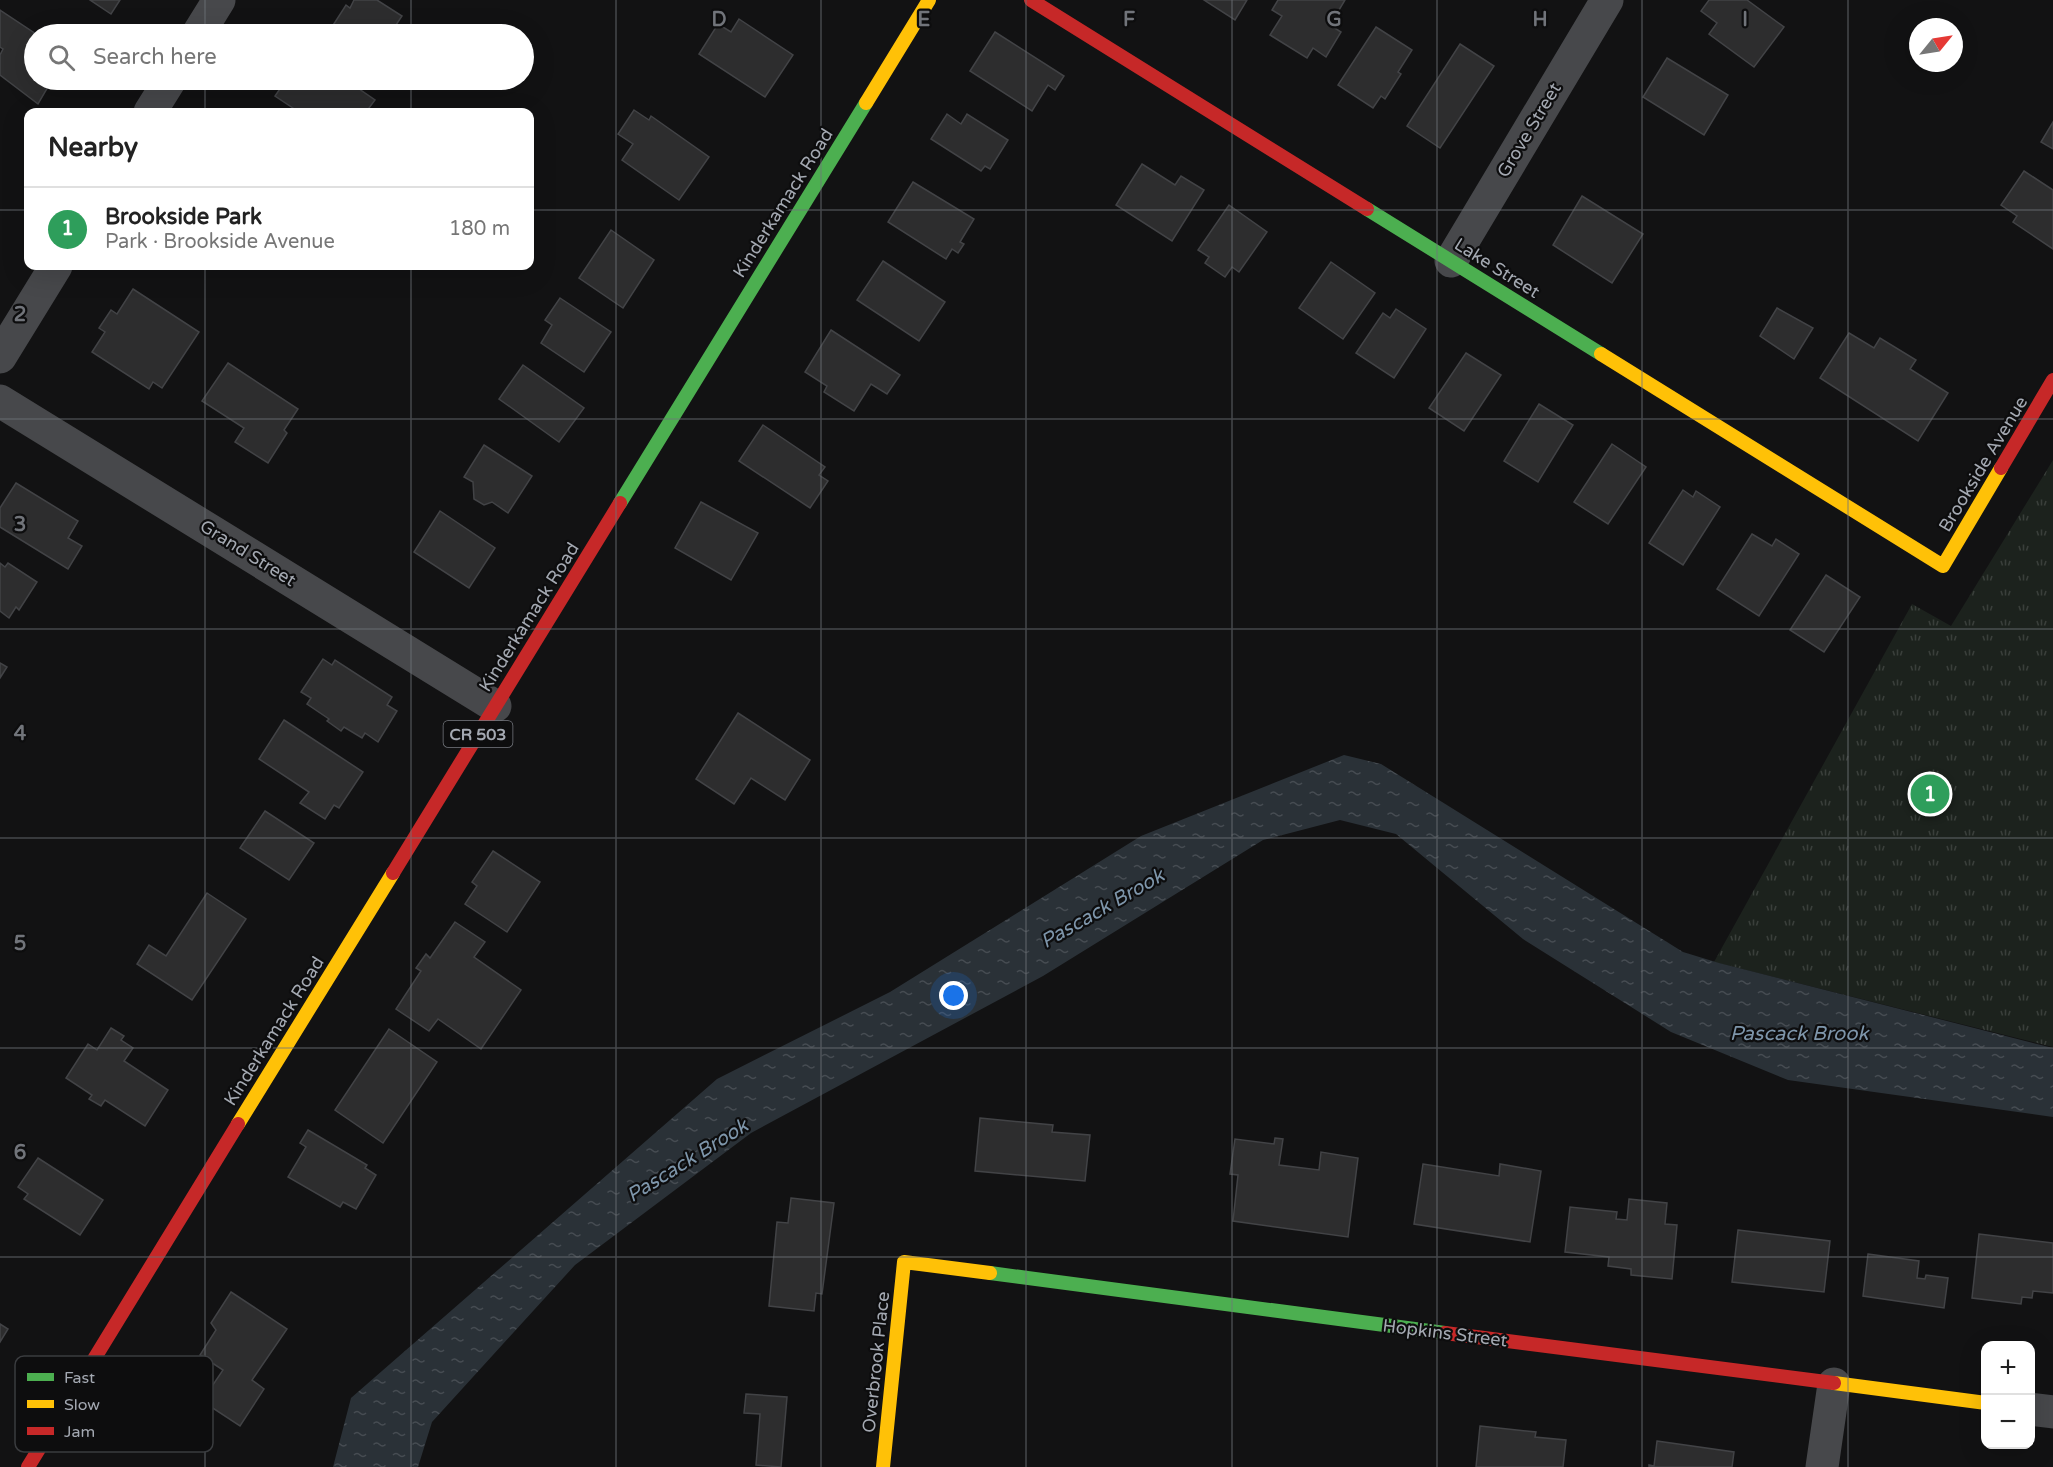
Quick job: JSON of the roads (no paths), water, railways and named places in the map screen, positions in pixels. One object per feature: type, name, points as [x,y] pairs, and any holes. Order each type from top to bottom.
[{"type":"street","points":[[204,24],[219,0]]},
{"type":"street","name":"Kinderkamack Road","points":[[95,1356],[929,0]]},
{"type":"street","name":"Lake Street","points":[[1031,0],[1943,566]]},
{"type":"street","name":"Grove Street","points":[[1451,261],[1607,0]]},
{"type":"street","points":[[152,108],[164,90]]},
{"type":"street","points":[[0,357],[54,270]]},
{"type":"street","name":"Brookside Avenue","points":[[1943,566],[2053,380]]},
{"type":"street","name":"Grand Street","points":[[0,401],[495,706]]},
{"type":"street","name":"Hopkins Street","points":[[904,1262],[1981,1402]]},
{"type":"street","name":"Overbrook Place","points":[[883,1467],[904,1262]]},
{"type":"street","points":[[1822,1467],[1834,1384]]},
{"type":"street","points":[[2035,1410],[2053,1412]]},
{"type":"street","name":"Kinderkamack Road","points":[[27,1467],[36,1452]]},
{"type":"water","name":"Pascack Brook","points":[[1344,755],[1381,764],[1683,952],[2053,1048],[2053,1117],[1788,1080],[1671,1032],[1523,939],[1396,834],[1340,820],[1263,840],[1043,976],[751,1133],[575,1265],[432,1422],[418,1467],[333,1467],[351,1398],[717,1079],[890,992],[1141,836]]},
{"type":"place","name":"Brookside Park","points":[[1930,794]]}]
